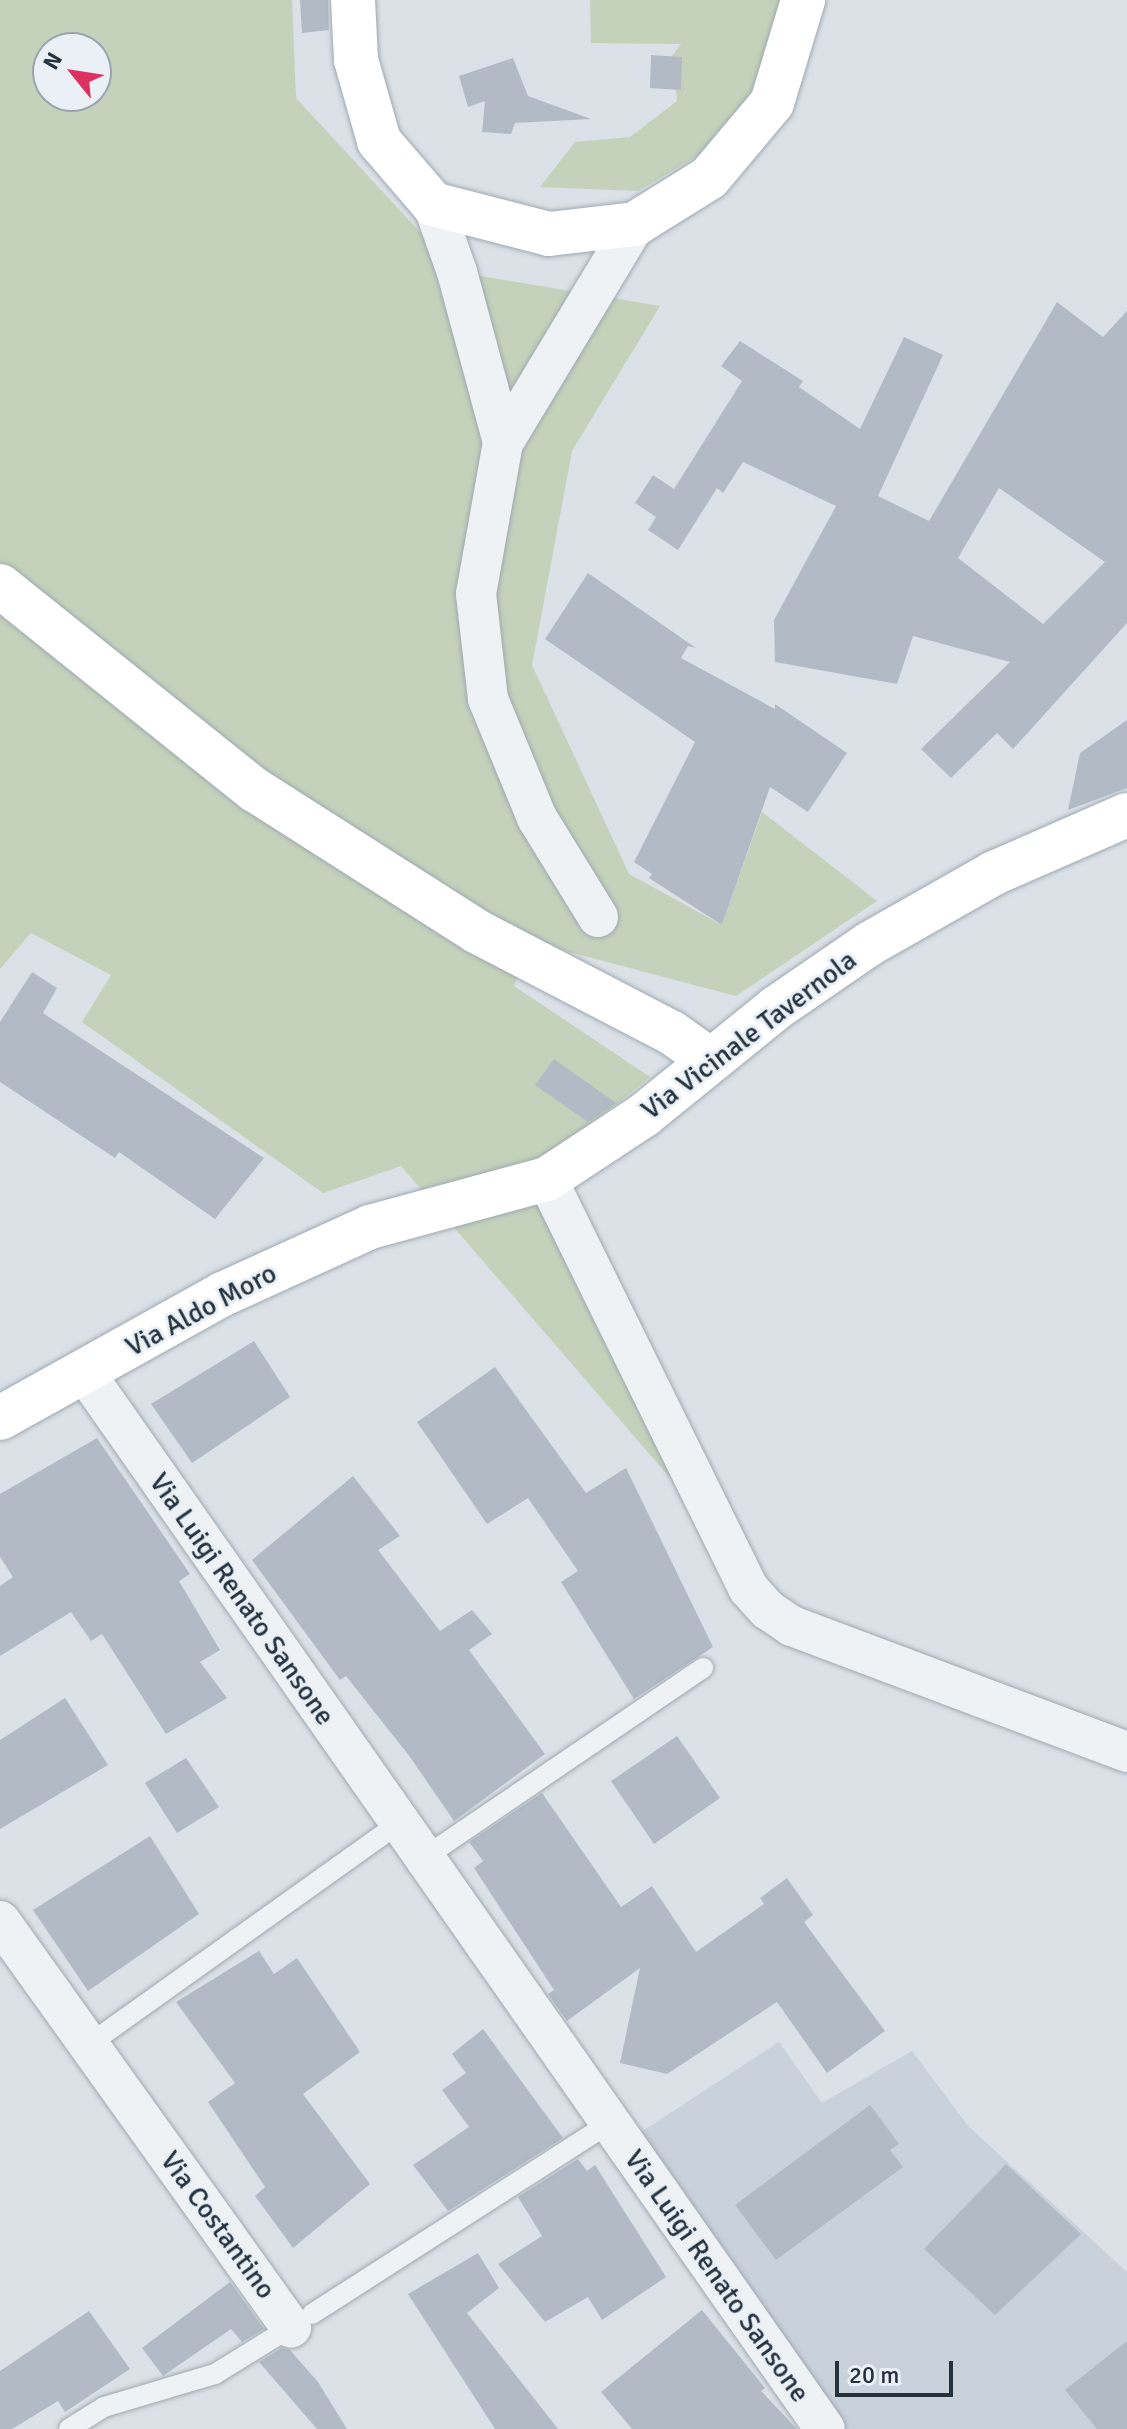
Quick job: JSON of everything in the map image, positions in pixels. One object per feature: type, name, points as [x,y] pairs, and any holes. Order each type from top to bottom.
[{"type":"main road","points":[[353,0],[356,60],[379,141],[433,204],[549,234],[635,224],[709,178],[772,103],[803,0]]},
{"type":"main road","points":[[0,586],[255,790],[476,931],[672,1033],[709,1059]]},
{"type":"main road","name":"Via Vicinale Tavernola","points":[[408,1215],[547,1179],[631,1124],[709,1059],[869,944],[994,873],[1127,815]]},
{"type":"main road","name":"Via Aldo Moro","points":[[0,1418],[223,1294],[370,1227],[408,1215]]},
{"type":"street","points":[[433,204],[457,272],[503,443]]},
{"type":"street","points":[[598,917],[537,818],[488,699],[476,594],[503,443],[635,224]]},
{"type":"street","points":[[547,1179],[748,1588],[768,1610],[792,1626],[1127,1752]]},
{"type":"street","name":"Via Luigi Renato Sansone","points":[[85,1373],[422,1859],[825,2429]]},
{"type":"street","name":"Via Costantino","points":[[0,1921],[301,2321]]},
{"type":"lane","points":[[422,1859],[703,1668]]},
{"type":"lane","points":[[102,2035],[398,1824]]},
{"type":"lane","name":"Via Luigi Renato Sansone","points":[[301,2321],[610,2123]]},
{"type":"lane","name":"Via Costantino","points":[[69,2429],[104,2407],[215,2374],[301,2321]]},
{"type":"shaded area","points":[[779,2042],[822,2103],[912,2051],[968,2126],[1127,2272],[1127,2429],[844,2429],[638,2134]]},
{"type":"green space","points":[[0,0],[292,0],[296,98],[457,272],[660,306],[572,451],[532,665],[629,874],[722,925],[762,812],[877,901],[736,996],[531,942],[514,986],[650,1077],[556,1153],[684,1494],[401,1166],[323,1193],[82,1022],[111,975],[31,933],[0,969]]},
{"type":"green space","points":[[590,0],[784,0],[770,63],[716,145],[638,191],[540,187],[575,142],[630,137],[677,101],[672,56],[681,44],[591,43]]},
{"type":"building","points":[[300,0],[328,0],[329,30],[302,33]]},
{"type":"building","points":[[651,55],[682,57],[681,90],[650,88]]},
{"type":"building","points":[[513,58],[528,96],[591,119],[515,123],[511,134],[482,132],[485,101],[468,107],[459,76]]},
{"type":"building","points":[[1057,302],[1103,337],[1127,311],[1127,623],[1013,749],[997,733],[951,778],[921,749],[1010,662],[913,636],[897,684],[775,662],[774,620],[836,506],[743,462],[723,493],[717,488],[678,550],[648,530],[656,517],[635,503],[653,475],[674,489],[742,381],[721,366],[740,341],[803,381],[799,387],[860,429],[904,337],[943,355],[878,496],[929,521]],"holes":[[[999,488],[1105,562],[1043,624],[958,558]]]},
{"type":"building","points":[[588,573],[696,648],[688,646],[681,658],[775,709],[775,704],[847,753],[808,812],[770,787],[722,925],[649,878],[652,874],[634,862],[695,742],[545,639]]},
{"type":"building","points":[[1127,720],[1127,788],[1068,810],[1080,753]]},
{"type":"building","points":[[32,972],[57,988],[43,1013],[264,1158],[215,1219],[119,1152],[115,1158],[0,1082],[0,1022]]},
{"type":"building","points":[[554,1059],[616,1103],[588,1122],[535,1085]]},
{"type":"building","points":[[254,1341],[290,1397],[192,1463],[151,1404]]},
{"type":"building","points":[[495,1367],[586,1493],[626,1468],[713,1647],[634,1699],[561,1582],[578,1571],[528,1498],[487,1524],[417,1422]]},
{"type":"building","points":[[97,1438],[190,1574],[179,1581],[220,1650],[200,1662],[227,1698],[166,1734],[102,1634],[91,1641],[71,1612],[0,1656],[0,1586],[13,1577],[0,1557],[0,1494]]},
{"type":"building","points":[[353,1476],[400,1536],[378,1550],[440,1631],[472,1610],[492,1634],[469,1650],[545,1754],[454,1821],[410,1757],[346,1676],[340,1680],[252,1560]]},
{"type":"building","points":[[65,1698],[108,1765],[0,1829],[0,1740]]},
{"type":"building","points":[[677,1736],[720,1798],[654,1844],[611,1781]]},
{"type":"building","points":[[186,1758],[219,1807],[177,1833],[145,1783]]},
{"type":"building","points":[[542,1793],[621,1907],[652,1886],[696,1952],[764,1904],[760,1898],[787,1878],[813,1915],[804,1922],[885,2031],[827,2073],[777,2002],[667,2074],[620,2063],[640,1968],[567,2021],[548,1994],[554,1990],[474,1868],[483,1861],[469,1842]]},
{"type":"building","points":[[150,1836],[199,1914],[88,1991],[33,1910]]},
{"type":"building","points":[[259,1951],[274,1974],[297,1958],[360,2052],[303,2094],[370,2184],[293,2248],[255,2196],[265,2187],[208,2102],[235,2083],[176,2002]]},
{"type":"building","points":[[483,2029],[563,2138],[448,2211],[413,2165],[469,2127],[442,2090],[466,2073],[452,2054]]},
{"type":"building","points":[[870,2105],[899,2144],[890,2150],[903,2167],[776,2260],[735,2205]]},
{"type":"building","points":[[578,2159],[587,2171],[595,2165],[666,2277],[602,2320],[588,2297],[545,2322],[498,2264],[542,2236],[518,2197]]},
{"type":"building","points":[[1006,2164],[1081,2234],[995,2315],[924,2249]]},
{"type":"building","points":[[478,2253],[499,2288],[467,2313],[558,2429],[495,2429],[408,2294]]},
{"type":"building","points":[[230,2282],[264,2329],[242,2342],[231,2329],[163,2376],[142,2348]]},
{"type":"building","points":[[702,2310],[765,2388],[761,2391],[797,2429],[632,2429],[601,2392]]},
{"type":"building","points":[[89,2311],[130,2369],[65,2412],[58,2401],[12,2429],[0,2429],[0,2371]]},
{"type":"building","points":[[1127,2341],[1127,2429],[1097,2429],[1065,2390]]},
{"type":"building","points":[[282,2348],[290,2350],[318,2382],[347,2429],[317,2429],[259,2362]]}]
